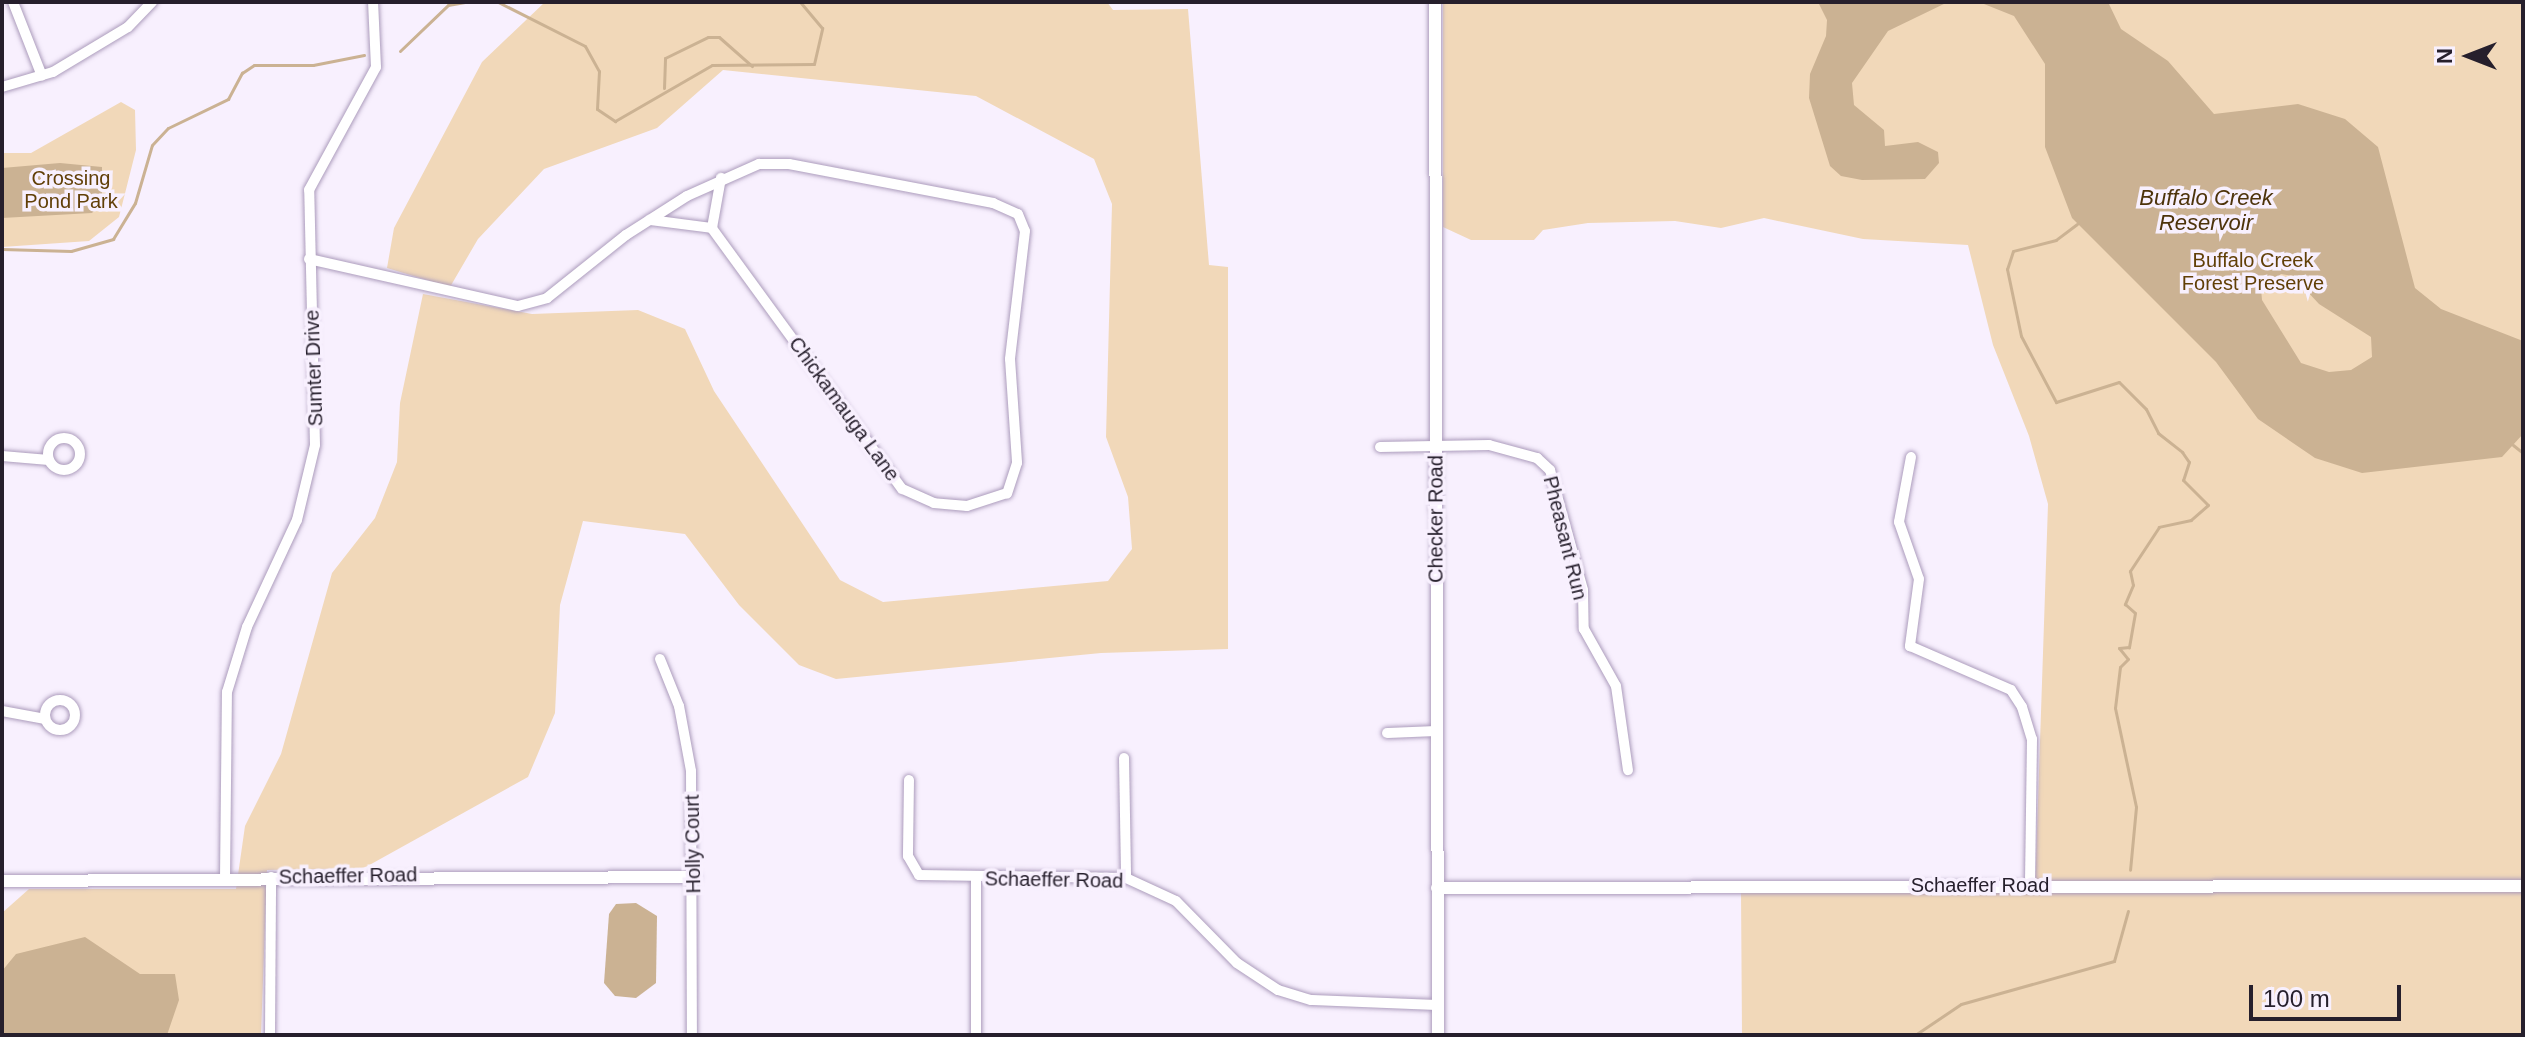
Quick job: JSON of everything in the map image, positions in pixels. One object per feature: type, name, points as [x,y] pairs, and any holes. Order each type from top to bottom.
[{"type":"street","points":[[13,2],[42,76]]},
{"type":"street","points":[[2,87],[42,76],[128,27],[152,2]]},
{"type":"street","name":"Sumter Drive","points":[[225,879],[227,692],[247,627],[297,520],[315,445],[318,383],[309,259],[312,180],[376,67],[380,36],[373,2]]},
{"type":"street","name":"Checker Road","points":[[1435,2],[1438,1035]]},
{"type":"street","name":"Chickamauga Lane","points":[[309,259],[518,306],[547,298],[650,220],[721,178],[759,164],[789,164],[993,203],[1018,214],[1026,242],[1010,359],[1017,463],[1007,493],[967,506],[934,503],[902,489],[712,228]]},
{"type":"street","points":[[650,220],[673,218],[712,228],[721,178]]},
{"type":"street","name":"Pheasant Run","points":[[1380,447],[1515,450],[1550,470],[1583,590],[1584,629],[1616,686],[1628,770]]},
{"type":"street","points":[[2,456],[49,460]]},
{"type":"street","points":[[1911,457],[1899,522],[1919,579],[1910,646],[2011,690],[2022,707],[2032,739],[2030,885]]},
{"type":"street","name":"Holly Court","points":[[660,659],[687,739],[694,877],[692,1035]]},
{"type":"street","points":[[2,711],[45,719]]},
{"type":"street","points":[[1387,733],[1437,731]]},
{"type":"street","points":[[1124,758],[1126,878]]},
{"type":"street","name":"Schaeffer Road","points":[[909,780],[908,856],[919,875],[1126,878],[1176,901],[1237,963],[1278,990],[1311,1000],[1438,1005]]},
{"type":"street","points":[[270,1035],[271,877]]},
{"type":"street","name":"Schaeffer Road","points":[[2,881],[271,877],[694,877]]},
{"type":"street","points":[[976,878],[976,1035]]},
{"type":"street","name":"Schaeffer Road","points":[[1437,888],[2523,886]]},
{"type":"green space","points":[[545,2],[1107,2],[1113,10],[1188,9],[1209,265],[1228,267],[1228,649],[1101,653],[836,679],[799,665],[739,605],[685,534],[583,521],[560,605],[555,713],[528,777],[364,868],[267,870],[261,1035],[2,1035],[2,913],[29,889],[236,889],[245,826],[281,754],[332,573],[375,518],[397,462],[400,403],[423,294],[532,314],[638,310],[685,329],[714,391],[840,580],[883,602],[1108,581],[1132,549],[1128,497],[1106,437],[1112,204],[1094,159],[976,96],[723,70],[657,128],[544,169],[478,239],[450,287],[387,268],[394,228],[482,62]]},
{"type":"green space","name":"Buffalo Creek Forest Preserve","points":[[1443,2],[2523,2],[2523,1035],[1742,1035],[1741,892],[2035,891],[2048,504],[2029,436],[1993,345],[1968,245],[1863,239],[1764,218],[1721,228],[1675,221],[1588,223],[1543,230],[1534,240],[1471,240],[1443,227]]},
{"type":"green space","name":"Crossing Pond Park","points":[[121,102],[135,110],[136,150],[119,217],[89,241],[2,247],[2,153],[31,153]]},
{"type":"water","points":[[1818,2],[1948,2],[1888,31],[1852,83],[1854,105],[1884,130],[1885,146],[1918,142],[1938,152],[1939,163],[1925,179],[1862,180],[1841,176],[1830,166],[1809,98],[1810,74],[1826,36],[1827,20]]},
{"type":"water","name":"Buffalo Creek Reservoir","points":[[1979,2],[2108,2],[2121,29],[2168,61],[2214,114],[2298,104],[2345,119],[2378,147],[2415,288],[2441,309],[2523,341],[2523,434],[2502,457],[2362,473],[2315,458],[2258,419],[2216,362],[2072,218],[2045,147],[2045,64],[2014,16]],"holes":[[[2281,274],[2293,276],[2319,304],[2371,337],[2372,357],[2351,370],[2329,372],[2301,363],[2262,300],[2261,289]]]},
{"type":"water","points":[[60,163],[102,167],[102,202],[92,213],[2,218],[2,168]]},
{"type":"water","points":[[636,903],[657,916],[656,983],[636,998],[615,996],[604,983],[609,914],[616,904]]},
{"type":"water","points":[[85,937],[140,974],[175,974],[179,1000],[167,1035],[2,1035],[2,971],[16,954]]},
{"type":"waterway","points":[[400,51],[448,5],[465,2]]},
{"type":"waterway","points":[[498,2],[585,46],[599,71],[597,109],[615,121],[712,65],[814,64],[822,28],[800,2]]},
{"type":"waterway","points":[[664,88],[665,58],[708,37],[719,37],[752,66]]},
{"type":"waterway","points":[[2,249],[71,251],[113,239],[135,203],[152,145],[168,128],[228,99],[242,73],[254,65],[313,65],[364,55]]},
{"type":"waterway","points":[[2077,224],[2056,240],[2013,251],[2007,269],[2021,336],[2056,402],[2119,382],[2146,409],[2158,433],[2182,452],[2189,462],[2183,480],[2208,505],[2191,520],[2159,527],[2130,571],[2133,585],[2125,604],[2135,613],[2129,647],[2119,648],[2128,659],[2120,667],[2115,708],[2136,807],[2130,870]]},
{"type":"waterway","points":[[2513,445],[2523,453]]},
{"type":"waterway","points":[[1915,1035],[1961,1004],[2114,961],[2128,911]]}]
